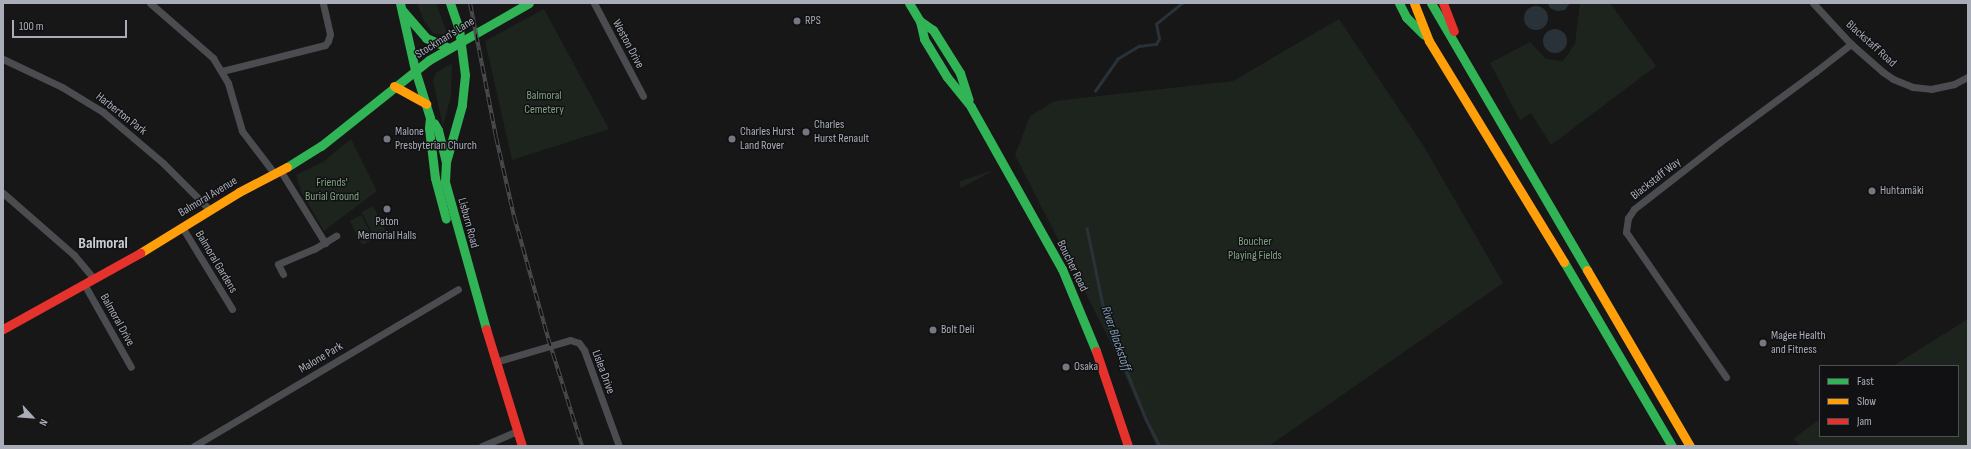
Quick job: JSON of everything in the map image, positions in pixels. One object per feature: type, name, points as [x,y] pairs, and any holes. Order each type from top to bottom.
[{"type":"main road","name":"Lisburn Road","points":[[450,3],[459,29],[464,56],[465,76],[462,105],[446,162],[445,182],[457,230],[495,362],[522,446]]},
{"type":"main road","name":"Stockman's Lane","points":[[415,70],[449,48],[528,3]]},
{"type":"main road","name":"Boucher Road","points":[[909,3],[920,21],[924,39],[947,77],[971,107],[1062,269],[1099,358],[1128,446]]},
{"type":"main road","points":[[1399,3],[1406,17],[1429,40]]},
{"type":"main road","points":[[1414,3],[1429,40],[1548,236],[1672,446]]},
{"type":"main road","points":[[1431,3],[1690,446]]},
{"type":"main road","points":[[1443,3],[1451,21],[1461,53]]},
{"type":"main road","points":[[401,6],[426,38],[449,48]]},
{"type":"main road","points":[[401,6],[415,70],[430,118],[438,130],[446,162]]},
{"type":"main road","name":"Boucher Road","points":[[920,21],[933,30],[960,73],[971,107]]},
{"type":"main road","name":"Balmoral Avenue","points":[[3,329],[94,279],[182,227],[209,209],[298,161],[321,146],[415,70]]},
{"type":"main road","points":[[394,86],[426,104]]},
{"type":"main road","points":[[430,118],[429,128],[438,192],[447,221],[457,230]]},
{"type":"street","points":[[150,3],[206,50],[222,71],[233,96],[238,122],[242,131],[277,171],[325,243]]},
{"type":"street","points":[[222,71],[325,45],[330,34],[323,3]]},
{"type":"street","name":"Weston Drive","points":[[594,3],[643,96]]},
{"type":"street","name":"Blackstaff Road","points":[[1813,3],[1851,44],[1893,79],[1913,87],[1930,89],[1942,88],[1968,77]]},
{"type":"street","name":"Blackstaff Way","points":[[1726,376],[1626,232],[1628,218],[1634,209],[1720,142],[1851,44]]},
{"type":"street","name":"Harberton Park","points":[[3,59],[62,87],[103,112],[163,163],[209,209]]},
{"type":"street","points":[[3,193],[74,255],[94,279]]},
{"type":"street","name":"Balmoral Gardens","points":[[182,227],[232,309]]},
{"type":"street","points":[[283,274],[278,264],[314,249],[336,236]]},
{"type":"street","name":"Balmoral Drive","points":[[84,284],[131,367]]},
{"type":"street","name":"Malone Park","points":[[194,446],[458,289]]},
{"type":"street","name":"Lislea Drive","points":[[495,362],[570,340],[576,341],[584,350],[619,446]]},
{"type":"street","points":[[482,446],[518,431]]},
{"type":"green space","points":[[417,3],[436,3],[448,36],[433,33],[424,21]]},
{"type":"green space","points":[[1580,3],[1610,3],[1656,66],[1551,145],[1531,113],[1520,120],[1490,63],[1530,42],[1546,59],[1563,61],[1575,44]]},
{"type":"green space","name":"Balmoral Cemetery","points":[[544,9],[609,129],[512,160],[485,41]]},
{"type":"green space","name":"Boucher Playing Fields","points":[[1339,19],[1423,145],[1503,283],[1269,446],[1156,446],[1109,339],[1015,155],[1030,116],[1055,101],[1233,81]]},
{"type":"green space","points":[[452,63],[451,96],[443,126],[433,82],[436,73]]},
{"type":"green space","name":"Friends' Burial Ground","points":[[351,139],[377,191],[324,231],[302,193],[296,175],[323,162]]},
{"type":"green space","points":[[990,171],[991,172],[961,188],[959,184],[961,181]]},
{"type":"green space","points":[[373,206],[386,231],[374,237],[361,212]]},
{"type":"green space","points":[[361,215],[374,239],[362,245],[350,221]]},
{"type":"green space","points":[[1968,319],[1968,446],[1801,446],[1793,439],[1819,420],[1819,437],[1959,437],[1959,365],[1895,365]]},
{"type":"shaded area","points":[[1548,3],[1570,3],[1565,10],[1557,11],[1550,8]]},
{"type":"shaded area","points":[[1536,6],[1544,10],[1548,18],[1544,26],[1536,30],[1528,26],[1524,18],[1528,10]]},
{"type":"shaded area","points":[[1555,29],[1563,33],[1567,41],[1563,49],[1555,53],[1547,49],[1543,41],[1547,33]]},
{"type":"waterway","name":"River Blackstaff","points":[[1095,91],[1117,59],[1139,46],[1156,44],[1159,39],[1156,24],[1182,3]]},
{"type":"waterway","name":"River Blackstaff","points":[[1087,228],[1106,320],[1146,419],[1160,446]]},
{"type":"railway","points":[[470,3],[496,137],[514,216],[548,338],[582,446]]},
{"type":"traffic: fast","points":[[400,3],[415,70],[430,118],[429,128],[435,178],[446,219]]},
{"type":"traffic: fast","points":[[450,3],[459,29],[465,75],[462,105],[446,162],[445,182],[486,329]]},
{"type":"traffic: fast","points":[[287,167],[321,146],[429,60],[529,3]]},
{"type":"traffic: fast","points":[[909,3],[920,21],[933,30],[960,73],[969,100]]},
{"type":"traffic: fast","points":[[1399,3],[1406,17],[1424,35]]},
{"type":"traffic: fast","points":[[1431,3],[1587,270]]},
{"type":"traffic: fast","points":[[402,10],[426,38],[449,48]]},
{"type":"traffic: fast","points":[[920,21],[924,39],[947,77],[971,107],[1062,269],[1096,351]]},
{"type":"traffic: fast","points":[[434,123],[438,130],[446,161]]},
{"type":"traffic: fast","points":[[1564,262],[1672,446]]},
{"type":"traffic: slow","points":[[1414,3],[1429,41],[1564,262]]},
{"type":"traffic: slow","points":[[394,86],[426,104]]},
{"type":"traffic: slow","points":[[140,253],[239,192],[287,167]]},
{"type":"traffic: slow","points":[[1587,270],[1690,446]]},
{"type":"traffic: jam","points":[[1443,3],[1454,31]]},
{"type":"traffic: jam","points":[[3,329],[140,253]]},
{"type":"traffic: jam","points":[[486,329],[522,446]]},
{"type":"traffic: jam","points":[[1096,351],[1128,446]]},
{"type":"place","name":"RPS","points":[[797,21]]},
{"type":"place","name":"Charles Hurst Renault","points":[[806,132]]},
{"type":"place","name":"Malone Presbyterian Church","points":[[387,139]]},
{"type":"place","name":"Charles Hurst Land Rover","points":[[732,139]]},
{"type":"place","name":"Huhtamäki","points":[[1872,191]]},
{"type":"place","name":"Paton Memorial Halls","points":[[387,209]]},
{"type":"place","name":"Bolt Deli","points":[[933,330]]},
{"type":"place","name":"Magee Health and Fitness","points":[[1763,343]]},
{"type":"place","name":"Osaka","points":[[1066,367]]},
{"type":"district","name":"Balmoral","points":[[103,244]]}]
